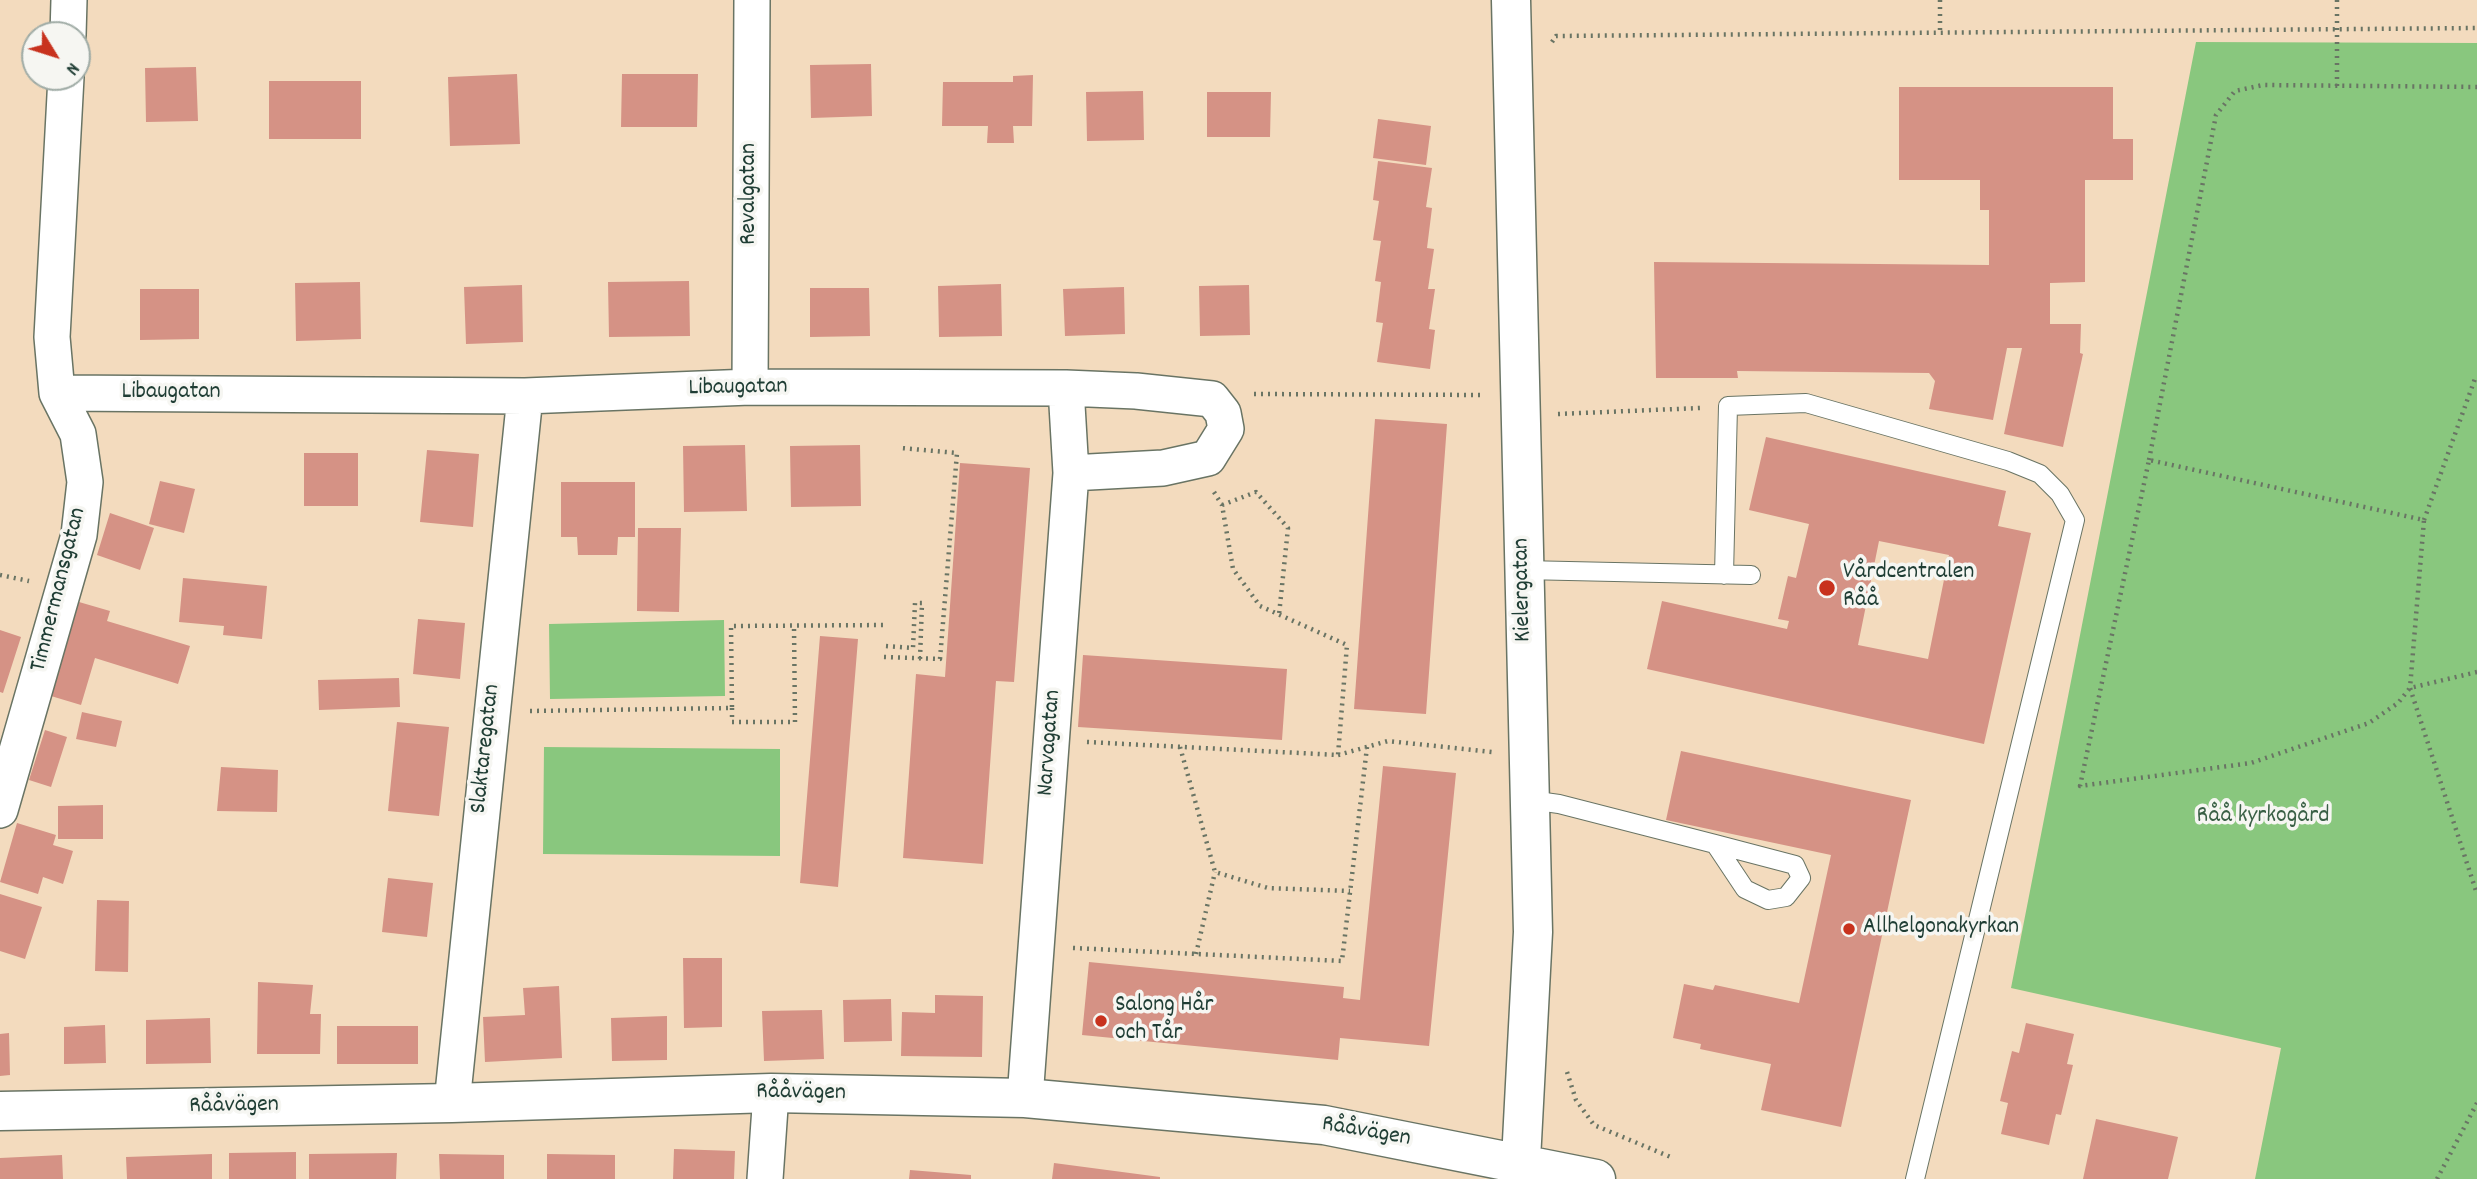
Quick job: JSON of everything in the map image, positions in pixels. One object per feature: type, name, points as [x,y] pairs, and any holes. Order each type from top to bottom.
[{"type":"street","points":[[68,21],[69,0]]},
{"type":"street","name":"Revalgatan","points":[[750,387],[752,0]]},
{"type":"street","name":"Kielergatan","points":[[1511,0],[1533,405],[1523,570],[1533,932],[1522,1171]]},
{"type":"street","name":"Timmermansgatan","points":[[0,810],[79,535],[85,482],[78,434],[57,393],[52,337],[65,91]]},
{"type":"street","name":"Libaugatan","points":[[57,393],[525,396],[750,387],[1066,388],[1136,391],[1212,399]]},
{"type":"street","name":"Narvagatan","points":[[1025,1098],[1071,473],[1066,388]]},
{"type":"street","name":"Slaktaregatan","points":[[452,1103],[525,396]]},
{"type":"street","points":[[1071,473],[1163,468],[1208,458],[1226,429],[1223,413],[1212,399]]},
{"type":"street","points":[[765,1179],[771,1093]]},
{"type":"street","name":"Rååvägen","points":[[0,1111],[452,1103],[771,1093],[1025,1098],[1324,1125],[1522,1171],[1596,1179]]},
{"type":"lane","points":[[1724,575],[1728,406],[1806,403],[2008,461],[2040,474],[2060,494],[2075,520],[1915,1179]]},
{"type":"lane","points":[[1523,570],[1751,575]]},
{"type":"lane","points":[[1530,800],[1559,804],[1715,844]]},
{"type":"path","points":[[1940,0],[1940,32]]},
{"type":"path","points":[[2337,0],[2337,86]]},
{"type":"path","points":[[1549,46],[1556,36],[2477,28]]},
{"type":"path","points":[[2477,87],[2263,85],[2235,91],[2217,115],[2149,460],[2080,786],[2250,763],[2369,723],[2398,703],[2410,688],[2477,672]]},
{"type":"path","points":[[2477,376],[2424,520],[2410,688],[2477,894]]},
{"type":"path","points":[[1212,399],[1238,394],[1533,405],[1728,406]]},
{"type":"path","points":[[884,657],[940,659],[957,453],[901,447]]},
{"type":"path","points":[[1198,460],[1222,505],[1233,569],[1260,606],[1347,645],[1338,755]]},
{"type":"path","points":[[2149,460],[2424,520]]},
{"type":"path","points":[[1222,505],[1256,492],[1288,528],[1279,615]]},
{"type":"path","points":[[886,646],[913,648],[915,603],[922,603],[920,659]]},
{"type":"path","points":[[794,626],[795,722],[732,722],[731,626],[887,625]]},
{"type":"path","points":[[491,711],[732,708]]},
{"type":"path","points":[[1051,740],[1338,755],[1388,741],[1528,756]]},
{"type":"path","points":[[1181,747],[1215,872],[1196,954]]},
{"type":"path","points":[[1036,946],[1342,961],[1367,747]]},
{"type":"path","points":[[1215,872],[1268,888],[1350,891]]},
{"type":"path","points":[[1566,1063],[1567,1076],[1576,1100],[1594,1125],[1672,1158]]},
{"type":"path","points":[[2437,1179],[2477,1103]]},
{"type":"green space","name":"Råå kyrkogård","points":[[2196,42],[2477,43],[2477,1179],[2255,1179],[2281,1048],[2011,988]]},
{"type":"green space","points":[[724,620],[725,696],[550,699],[549,624]]},
{"type":"green space","points":[[544,747],[780,749],[780,856],[543,854]]},
{"type":"building","points":[[871,64],[872,116],[811,118],[810,65]]},
{"type":"building","points":[[196,67],[198,121],[146,122],[145,68]]},
{"type":"building","points":[[517,74],[520,144],[450,146],[448,77]]},
{"type":"building","points":[[622,74],[698,74],[697,127],[621,127]]},
{"type":"building","points":[[1033,75],[1032,126],[1013,126],[1014,143],[987,143],[988,126],[942,126],[943,82],[1013,82],[1013,76]]},
{"type":"building","points":[[269,81],[361,81],[361,139],[269,139]]},
{"type":"building","points":[[1899,87],[2113,87],[2113,139],[2133,139],[2133,180],[2085,180],[2085,282],[2050,283],[2050,324],[2081,324],[2080,353],[2083,354],[2063,447],[2004,434],[2022,348],[2007,348],[1993,420],[1929,409],[1935,381],[1929,373],[1737,371],[1738,378],[1656,378],[1654,262],[1989,265],[1989,210],[1980,210],[1980,180],[1899,180]]},
{"type":"building","points":[[1143,91],[1144,140],[1087,141],[1086,92]]},
{"type":"building","points":[[1207,92],[1271,92],[1270,137],[1207,137]]},
{"type":"building","points":[[1378,119],[1431,126],[1426,165],[1373,158]]},
{"type":"building","points":[[1378,161],[1432,168],[1426,207],[1432,208],[1427,248],[1434,249],[1428,289],[1435,289],[1429,329],[1435,330],[1430,369],[1377,362],[1383,323],[1376,322],[1381,282],[1375,281],[1381,241],[1373,240],[1379,201],[1373,200]]},
{"type":"building","points":[[689,281],[690,336],[609,337],[608,282]]},
{"type":"building","points":[[360,282],[361,339],[296,341],[295,283]]},
{"type":"building","points":[[1001,284],[1002,336],[939,337],[938,286]]},
{"type":"building","points":[[522,285],[523,342],[466,344],[464,287]]},
{"type":"building","points":[[1249,285],[1250,335],[1200,336],[1199,286]]},
{"type":"building","points":[[1124,287],[1125,334],[1065,336],[1063,289]]},
{"type":"building","points":[[810,288],[869,288],[870,336],[810,337]]},
{"type":"building","points":[[140,289],[199,289],[199,339],[140,340]]},
{"type":"building","points":[[1375,419],[1447,424],[1426,714],[1354,709]]},
{"type":"building","name":"Vårdcentralen Råå","points":[[1766,437],[2006,491],[1998,526],[2031,533],[1984,744],[1647,669],[1662,601],[1787,629],[1789,621],[1778,619],[1788,576],[1796,578],[1809,524],[1749,510]],"holes":[[[1879,541],[1949,555],[1928,659],[1858,645]]]},
{"type":"building","points":[[745,445],[747,511],[684,512],[683,446]]},
{"type":"building","points":[[860,445],[861,506],[791,507],[790,446]]},
{"type":"building","points":[[427,450],[479,454],[473,527],[420,522]]},
{"type":"building","points":[[304,453],[358,453],[358,506],[304,506]]},
{"type":"building","points":[[960,463],[1030,468],[1014,682],[996,681],[983,864],[903,858],[916,674],[945,677]]},
{"type":"building","points":[[160,481],[195,489],[184,533],[149,524]]},
{"type":"building","points":[[561,482],[635,482],[635,537],[618,537],[617,555],[578,555],[577,537],[561,537]]},
{"type":"building","points":[[110,513],[154,528],[140,570],[97,555]]},
{"type":"building","points":[[638,528],[681,528],[679,612],[637,611]]},
{"type":"building","points":[[183,578],[267,586],[262,639],[223,635],[224,626],[179,622]]},
{"type":"building","points":[[79,602],[110,611],[107,621],[190,646],[178,684],[95,658],[81,705],[51,696]]},
{"type":"building","points":[[418,619],[465,623],[460,679],[413,674]]},
{"type":"building","points":[[0,630],[21,637],[3,693],[0,692]]},
{"type":"building","points":[[820,636],[858,639],[838,887],[800,883]]},
{"type":"building","points":[[1083,655],[1287,669],[1282,740],[1078,727]]},
{"type":"building","points":[[399,678],[400,707],[319,710],[318,680]]},
{"type":"building","points":[[82,712],[122,721],[116,747],[76,739]]},
{"type":"building","points":[[397,722],[449,727],[439,816],[388,811]]},
{"type":"building","points":[[45,730],[67,737],[51,787],[29,780]]},
{"type":"building","name":"Allhelgonakyrkan","points":[[1681,751],[1911,800],[1841,1127],[1761,1110],[1771,1064],[1700,1049],[1701,1044],[1673,1038],[1684,984],[1713,990],[1715,985],[1799,1003],[1831,855],[1666,820]]},
{"type":"building","points":[[1383,766],[1456,773],[1429,1046],[1340,1038],[1338,1060],[1082,1035],[1089,962],[1344,987],[1343,998],[1360,1000]]},
{"type":"building","points":[[221,767],[278,770],[277,812],[217,811]]},
{"type":"building","points":[[103,805],[103,839],[58,839],[58,806]]},
{"type":"building","points":[[17,823],[56,835],[53,845],[73,851],[63,884],[43,877],[38,894],[0,882]]},
{"type":"building","points":[[388,878],[433,883],[427,937],[382,932]]},
{"type":"building","points":[[0,894],[42,907],[25,959],[0,951]]},
{"type":"building","points":[[97,900],[129,901],[128,972],[95,971]]},
{"type":"building","points":[[683,958],[722,958],[722,1027],[684,1028]]},
{"type":"building","points":[[258,982],[313,985],[310,1014],[321,1014],[320,1054],[257,1054]]},
{"type":"building","points":[[559,986],[562,1058],[485,1062],[483,1017],[525,1015],[523,988]]},
{"type":"building","points":[[935,995],[983,996],[982,1057],[901,1056],[902,1012],[935,1013]]},
{"type":"building","points":[[891,999],[892,1041],[844,1042],[843,1000]]},
{"type":"building","points":[[822,1010],[824,1059],[764,1061],[762,1011]]},
{"type":"building","points":[[667,1016],[667,1060],[612,1061],[611,1018]]},
{"type":"building","points":[[210,1018],[211,1063],[146,1064],[146,1020]]},
{"type":"building","points":[[2026,1023],[2074,1034],[2067,1064],[2073,1065],[2061,1115],[2056,1114],[2049,1145],[2001,1134],[2008,1103],[2000,1101],[2012,1051],[2019,1053]]},
{"type":"building","points":[[105,1025],[106,1063],[64,1064],[64,1027]]},
{"type":"building","points":[[337,1026],[418,1026],[418,1064],[337,1064]]},
{"type":"building","points":[[9,1033],[10,1075],[0,1076],[0,1034]]},
{"type":"building","points":[[2096,1119],[2178,1137],[2168,1179],[2083,1179]]},
{"type":"building","points":[[674,1149],[735,1151],[734,1179],[673,1179]]},
{"type":"building","points":[[296,1152],[296,1179],[229,1179],[229,1153]]},
{"type":"building","points":[[397,1153],[396,1179],[309,1179],[309,1154]]},
{"type":"building","points":[[212,1154],[212,1179],[127,1179],[126,1157]]},
{"type":"building","points":[[439,1154],[504,1155],[504,1179],[440,1179]]},
{"type":"building","points":[[547,1154],[615,1155],[615,1179],[547,1179]]},
{"type":"building","points":[[62,1155],[63,1179],[0,1179],[0,1158]]},
{"type":"building","points":[[1054,1163],[1160,1177],[1160,1179],[1052,1179]]},
{"type":"building","points":[[910,1170],[971,1175],[971,1179],[909,1179]]},
{"type":"place","name":"Vårdcentralen Råå","points":[[1827,588]]},
{"type":"place","name":"Allhelgonakyrkan","points":[[1849,929]]},
{"type":"place","name":"Salong Hår och Tår","points":[[1101,1021]]}]
